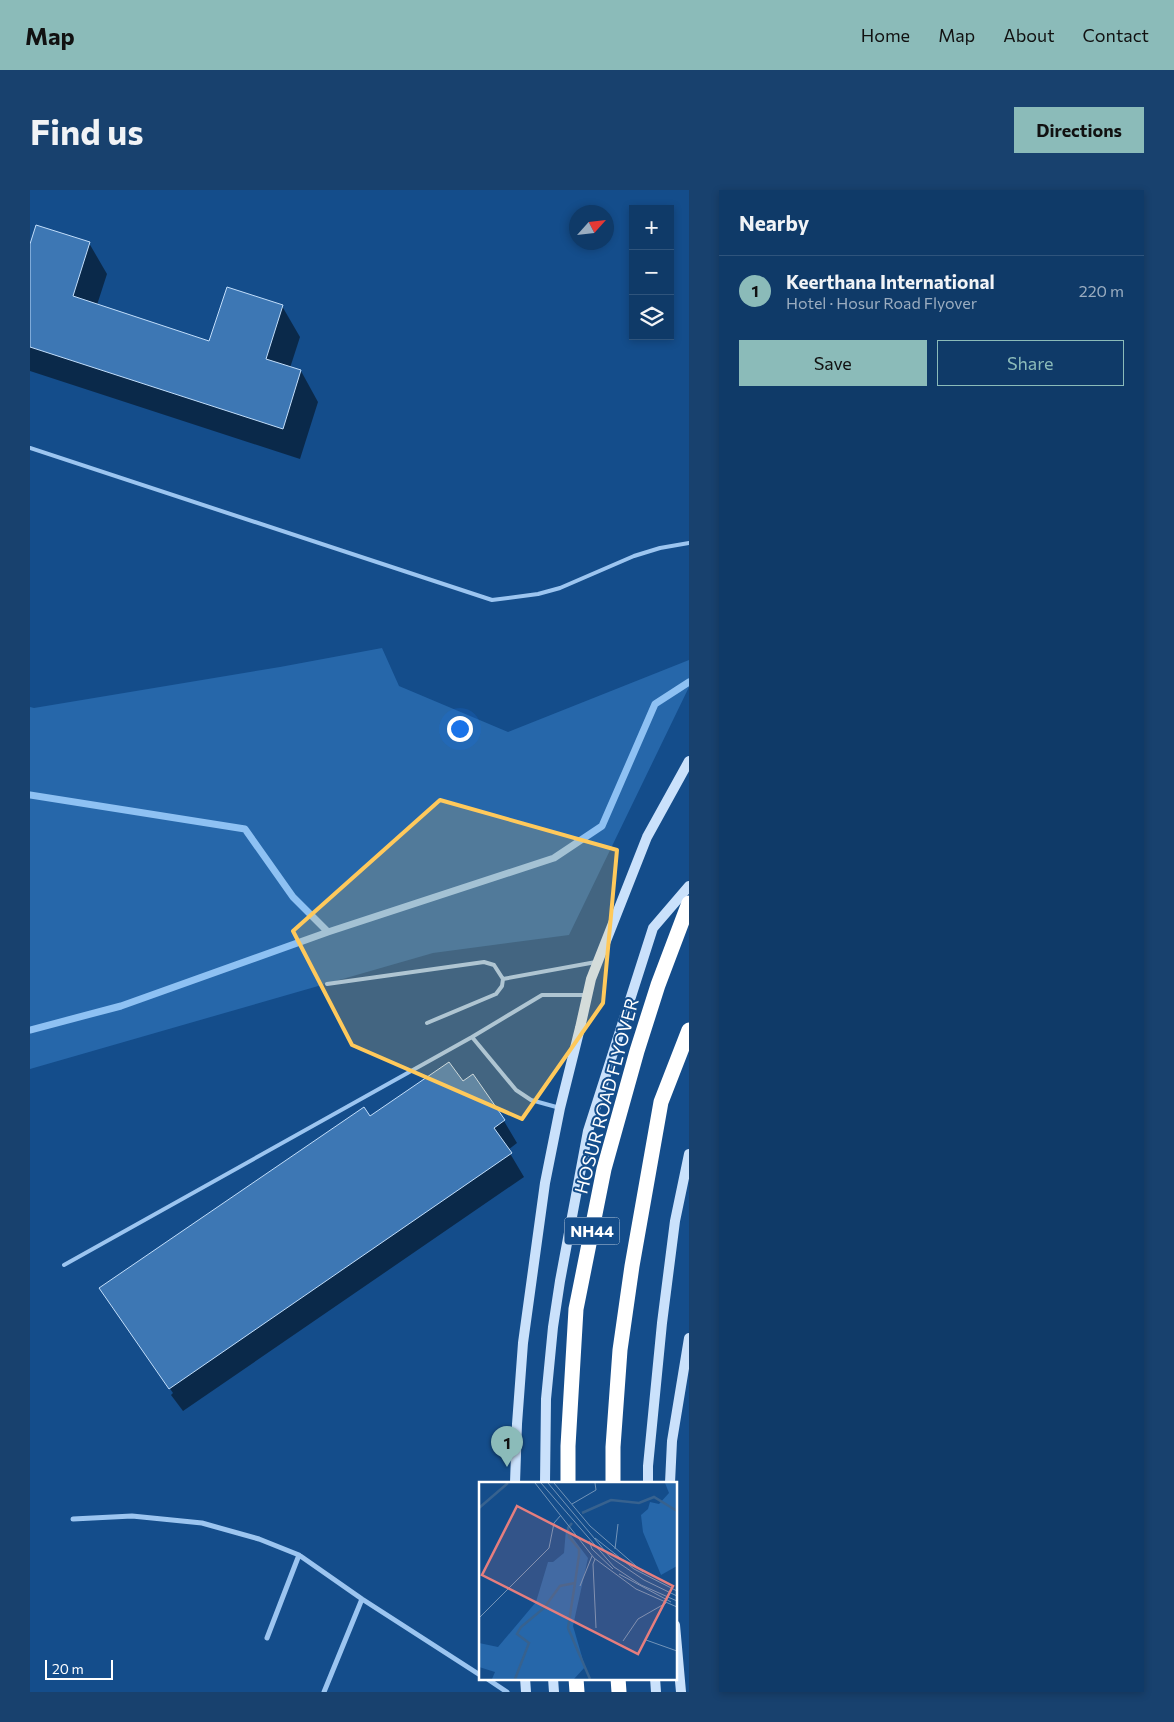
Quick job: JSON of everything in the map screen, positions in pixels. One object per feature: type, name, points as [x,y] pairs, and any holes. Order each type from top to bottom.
[{"type":"highway","name":"HOSUR ROAD FLYOVER","points":[[568,1482],[568,1446],[576,1309],[604,1169],[637,1051],[658,986],[689,903]]},
{"type":"highway","name":"NH44","points":[[613,1482],[613,1446],[620,1350],[634,1257],[661,1102],[689,1030]]},
{"type":"street","points":[[515,1482],[523,1343],[544,1184],[591,979],[647,837],[689,760]]},
{"type":"street","points":[[545,1482],[546,1400],[553,1327],[588,1131],[653,928],[689,886]]},
{"type":"street","points":[[648,1482],[664,1305],[674,1221],[689,1154]]},
{"type":"street","points":[[670,1482],[672,1441],[689,1338]]},
{"type":"street","points":[[73,1519],[132,1516],[202,1523],[259,1539],[299,1555],[362,1599],[479,1674]]},
{"type":"street","points":[[268,1638],[299,1555]]},
{"type":"street","points":[[324,1692],[362,1599]]},
{"type":"street","points":[[676,1635],[681,1692]]},
{"type":"street","points":[[489,1680],[507,1692]]},
{"type":"lane","points":[[30,448],[492,600],[560,588],[634,556],[660,548],[689,543]]},
{"type":"lane","points":[[503,979],[598,961]]},
{"type":"lane","points":[[327,984],[484,962],[494,965],[503,979],[502,986],[496,994],[427,1023]]},
{"type":"lane","points":[[64,1265],[472,1037],[542,995],[588,995]]},
{"type":"lane","points":[[472,1037],[516,1090],[531,1100],[560,1108]]},
{"type":"highlighted area","points":[[440,800],[617,850],[603,1003],[522,1119],[352,1045],[293,931]]},
{"type":"shaded area","points":[[382,648],[399,686],[508,732],[689,660],[689,687],[569,935],[433,953],[30,1069],[30,707],[34,708],[280,667]]},
{"type":"building","points":[[36,225],[90,242],[73,296],[209,341],[227,287],[283,305],[266,359],[301,370],[283,429],[30,347],[30,244]]},
{"type":"building","points":[[449,1062],[463,1081],[473,1074],[505,1120],[494,1128],[512,1153],[169,1389],[99,1288],[364,1107],[370,1116]]},
{"type":"waterway","points":[[30,795],[245,829],[293,897],[328,932],[554,858],[602,826],[655,704],[689,682]]},
{"type":"waterway","points":[[30,1030],[121,1006],[328,932]]},
{"type":"place","name":"Keerthana International","points":[[507,1467]]}]
